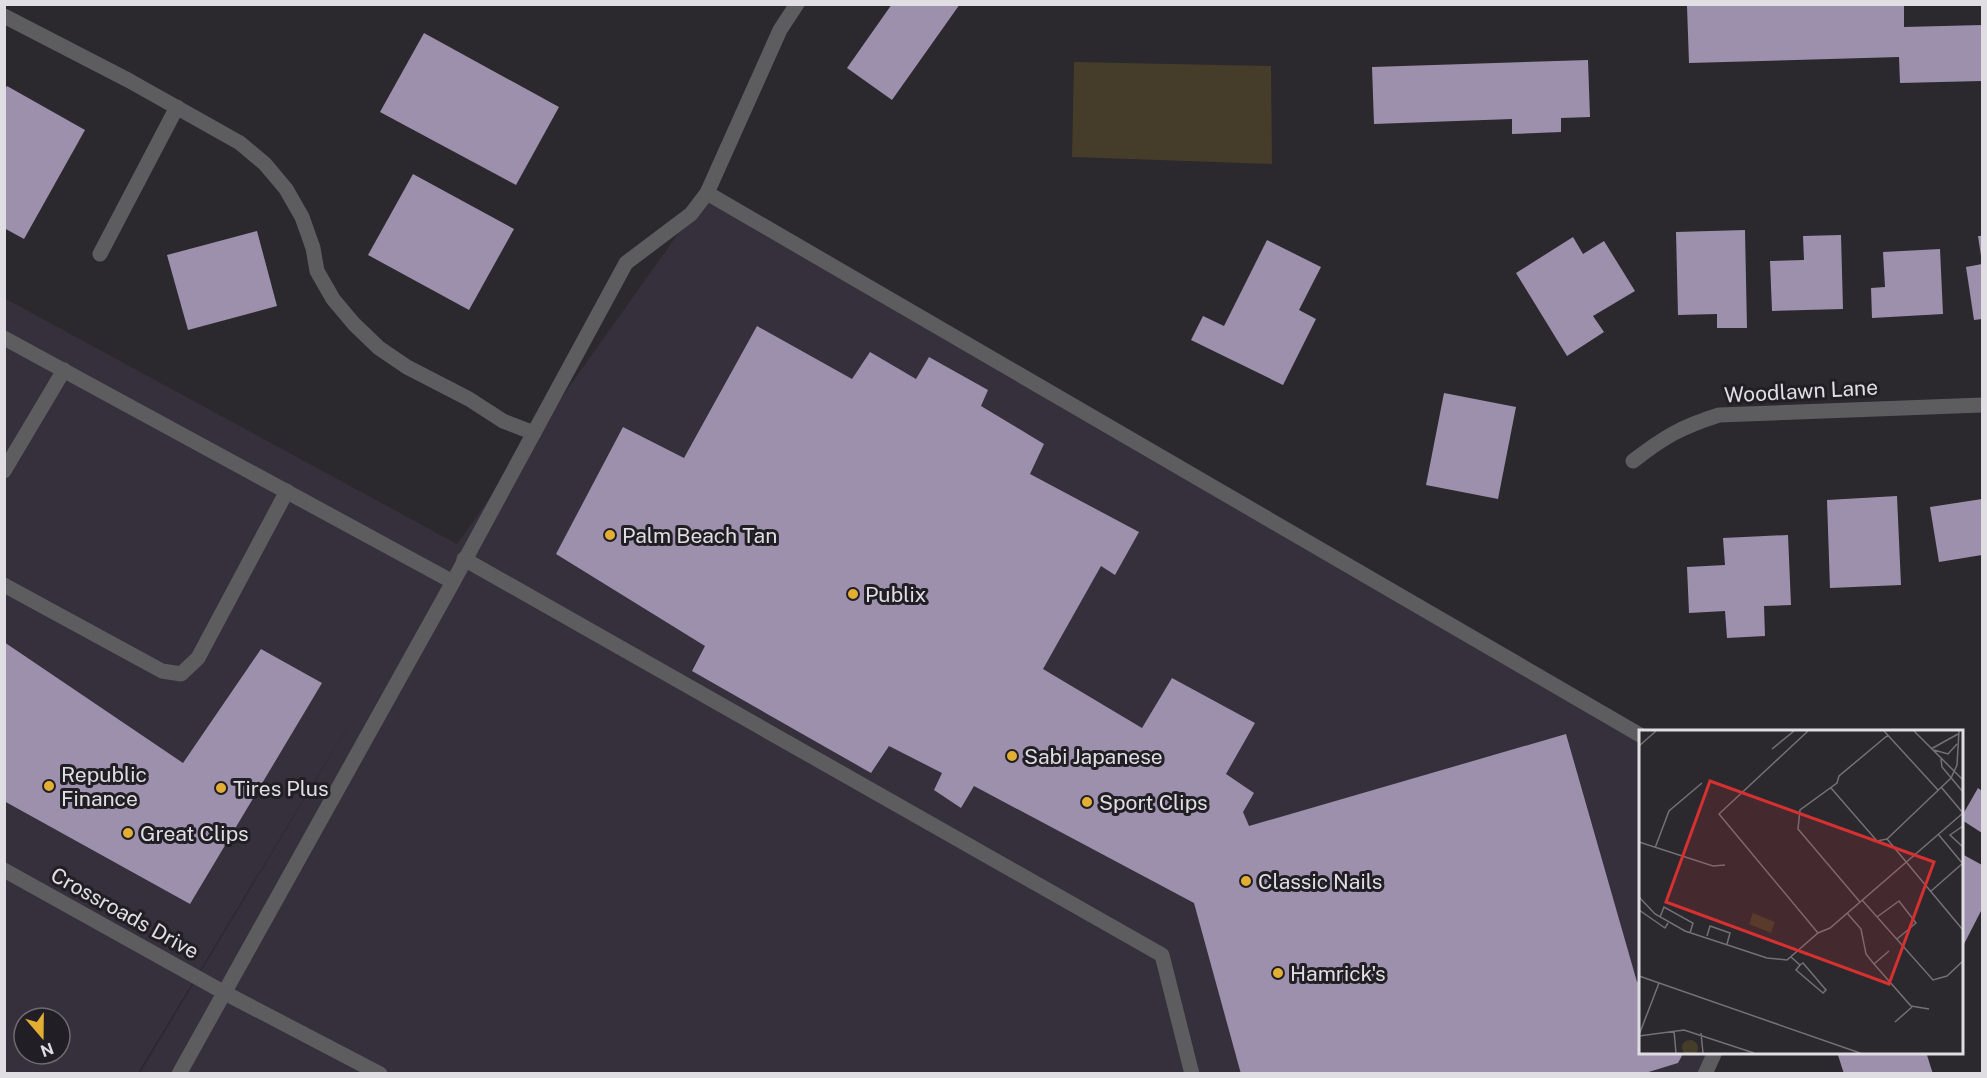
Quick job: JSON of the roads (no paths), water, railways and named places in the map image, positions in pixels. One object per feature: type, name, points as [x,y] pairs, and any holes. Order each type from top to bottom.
[{"type":"street","points":[[179,1074],[453,582],[626,263],[692,214],[707,193],[780,30],[797,4]]},
{"type":"street","points":[[4,16],[177,107],[240,143],[265,164],[286,189],[302,217],[317,271],[333,299],[354,324],[379,348],[407,367],[469,399],[503,421],[534,433]]},
{"type":"street","points":[[100,255],[177,107]]},
{"type":"street","points":[[707,193],[1639,734]]},
{"type":"street","points":[[4,338],[453,582]]},
{"type":"street","points":[[4,471],[64,370]]},
{"type":"street","name":"Woodlawn Lane","points":[[1633,461],[1665,437],[1692,424],[1719,415],[1983,405]]},
{"type":"street","points":[[4,585],[162,672],[181,674],[198,658],[286,491]]},
{"type":"street","points":[[464,559],[1162,955],[1192,1074]]},
{"type":"street","name":"Crossroads Drive","points":[[4,870],[225,993],[380,1074]]},
{"type":"street","points":[[1705,1074],[1715,1054]]},
{"type":"place","name":"Palm Beach Tan","points":[[610,535]]},
{"type":"place","name":"Publix","points":[[853,594]]},
{"type":"place","name":"Sabi Japanese","points":[[1012,756]]},
{"type":"place","name":"Republic Finance","points":[[49,786]]},
{"type":"place","name":"Tires Plus","points":[[221,788]]},
{"type":"place","name":"Sport Clips","points":[[1087,802]]},
{"type":"place","name":"Great Clips","points":[[128,833]]},
{"type":"place","name":"Classic Nails","points":[[1246,881]]},
{"type":"place","name":"Hamrick's","points":[[1278,973]]}]
